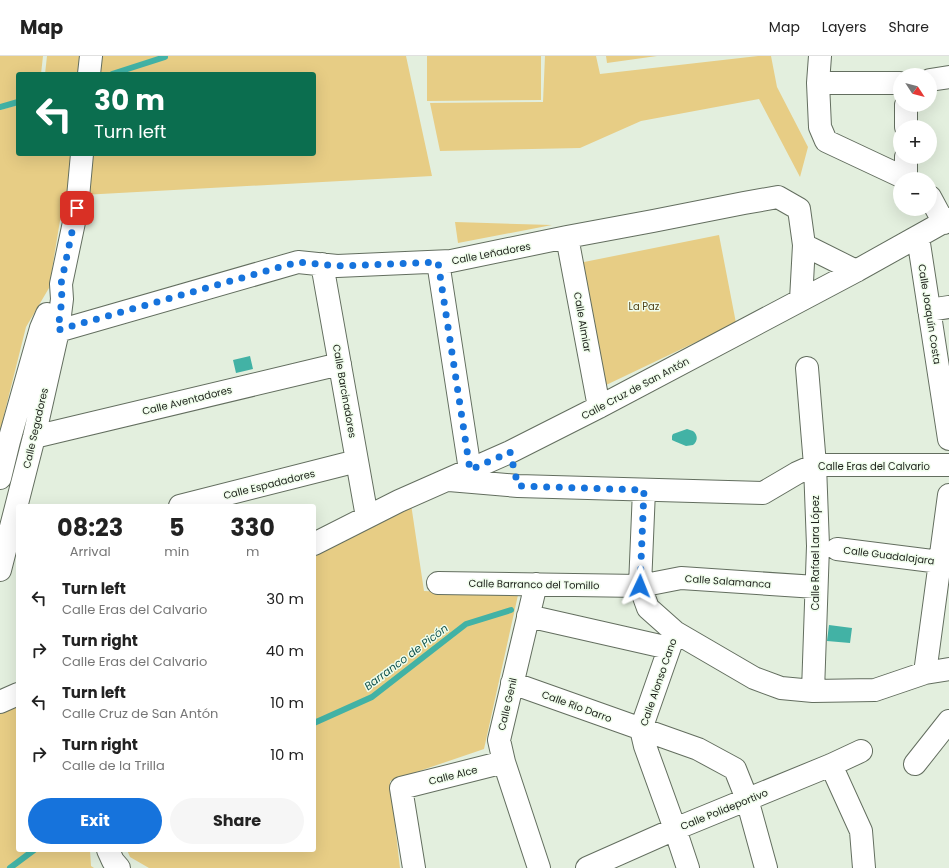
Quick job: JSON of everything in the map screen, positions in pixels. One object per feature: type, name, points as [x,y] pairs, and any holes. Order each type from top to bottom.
[{"type":"street","points":[[89,72],[91,56]]},
{"type":"street","points":[[893,82],[817,66],[820,127],[826,141],[893,173]]},
{"type":"street","points":[[937,79],[949,77]]},
{"type":"street","name":"Calle Segadores","points":[[0,478],[9,441],[62,299],[61,284],[77,202],[82,156]]},
{"type":"street","name":"Calle Leñadores","points":[[50,329],[298,262],[337,266],[451,261],[567,237],[653,222],[778,197],[799,208],[804,245]]},
{"type":"street","points":[[937,208],[946,221]]},
{"type":"street","name":"Calle Cruz de San Antón","points":[[316,543],[367,517],[510,452],[856,271],[946,221]]},
{"type":"street","name":"Calle Almiar","points":[[567,237],[598,407]]},
{"type":"street","name":"Calle Joaquín Costa","points":[[918,237],[939,308],[949,439]]},
{"type":"street","points":[[801,300],[804,245],[856,271]]},
{"type":"street","points":[[438,262],[470,470]]},
{"type":"street","name":"Calle Barcinadores","points":[[322,264],[367,517]]},
{"type":"street","name":"Calle Segadores","points":[[19,504],[34,437],[50,329]]},
{"type":"street","name":"Calle Aventadores","points":[[34,437],[340,364]]},
{"type":"street","name":"Calle Rafael Lara López","points":[[807,368],[815,465],[818,546],[813,691]]},
{"type":"street","points":[[510,452],[518,486]]},
{"type":"street","name":"Calle Espadadores","points":[[188,504],[357,461]]},
{"type":"street","name":"Calle Eras del Calvario","points":[[446,480],[518,486],[763,493],[797,473],[815,465],[949,465]]},
{"type":"street","points":[[644,490],[640,586],[648,608],[672,640]]},
{"type":"street","points":[[925,673],[949,495]]},
{"type":"street","name":"Calle Segadores","points":[[8,556],[16,519]]},
{"type":"street","name":"Calle Guadalajara","points":[[837,549],[940,562]]},
{"type":"street","name":"Calle Salamanca","points":[[640,586],[681,578],[816,587]]},
{"type":"street","name":"Calle Barranco del Tomillo","points":[[438,583],[640,586]]},
{"type":"street","name":"Calle Genil","points":[[536,584],[499,740],[504,762],[539,868]]},
{"type":"street","points":[[528,616],[672,640],[754,678],[781,688],[813,691],[875,690],[925,673],[949,669]]},
{"type":"street","name":"Calle Alonso Cano","points":[[672,640],[641,729],[645,746],[688,868]]},
{"type":"street","name":"Calle Río Darro","points":[[512,683],[698,749],[735,769],[766,868]]},
{"type":"street","points":[[0,702],[16,695]]},
{"type":"street","points":[[915,764],[949,721]]},
{"type":"street","name":"Calle Polideportivo","points":[[588,868],[675,829],[743,795],[831,765],[862,751]]},
{"type":"street","name":"Calle Alce","points":[[414,868],[401,788],[504,762]]},
{"type":"street","points":[[831,765],[860,831],[864,868]]},
{"type":"street","points":[[109,852],[113,861],[119,868]]},
{"type":"green space","points":[[0,56],[43,56],[41,72],[16,72],[16,102],[0,106]]},
{"type":"green space","points":[[47,56],[406,56],[432,176],[64,196],[49,288],[26,327],[0,431],[0,110],[16,106],[16,156],[316,156],[316,72],[45,72]]},
{"type":"green space","points":[[427,56],[541,56],[541,100],[427,101]]},
{"type":"green space","points":[[545,56],[596,56],[600,74],[758,56],[771,56],[777,87],[808,147],[800,177],[759,99],[641,121],[580,148],[440,151],[430,103],[543,102]]},
{"type":"green space","points":[[606,56],[657,56],[607,63]]},
{"type":"green space","points":[[455,222],[552,225],[458,243]]},
{"type":"green space","name":"La Paz","points":[[719,235],[736,323],[604,386],[579,263]]},
{"type":"green space","points":[[411,504],[424,591],[518,595],[484,749],[390,781],[400,868],[149,868],[130,857],[128,852],[316,852],[316,556]]},
{"type":"green space","points":[[16,698],[16,852],[90,852],[91,866],[94,868],[0,868],[0,705]]},
{"type":"water","points":[[250,356],[253,369],[236,373],[233,360]]},
{"type":"water","points":[[687,429],[693,431],[697,436],[697,440],[693,445],[686,446],[672,440],[673,434]]},
{"type":"water","points":[[829,625],[852,628],[850,643],[827,641]]},
{"type":"waterway","points":[[118,72],[165,57]]},
{"type":"waterway","points":[[0,107],[16,103]]},
{"type":"waterway","name":"Barranco de Picón","points":[[316,722],[372,697],[466,624],[511,610]]},
{"type":"waterway","name":"Barranco de Picón","points":[[10,868],[31,852]]},
{"type":"route","points":[[77,208],[61,284],[62,299],[58,330],[298,262],[337,266],[438,262],[470,470],[510,452],[518,486],[644,490],[640,586]]}]
